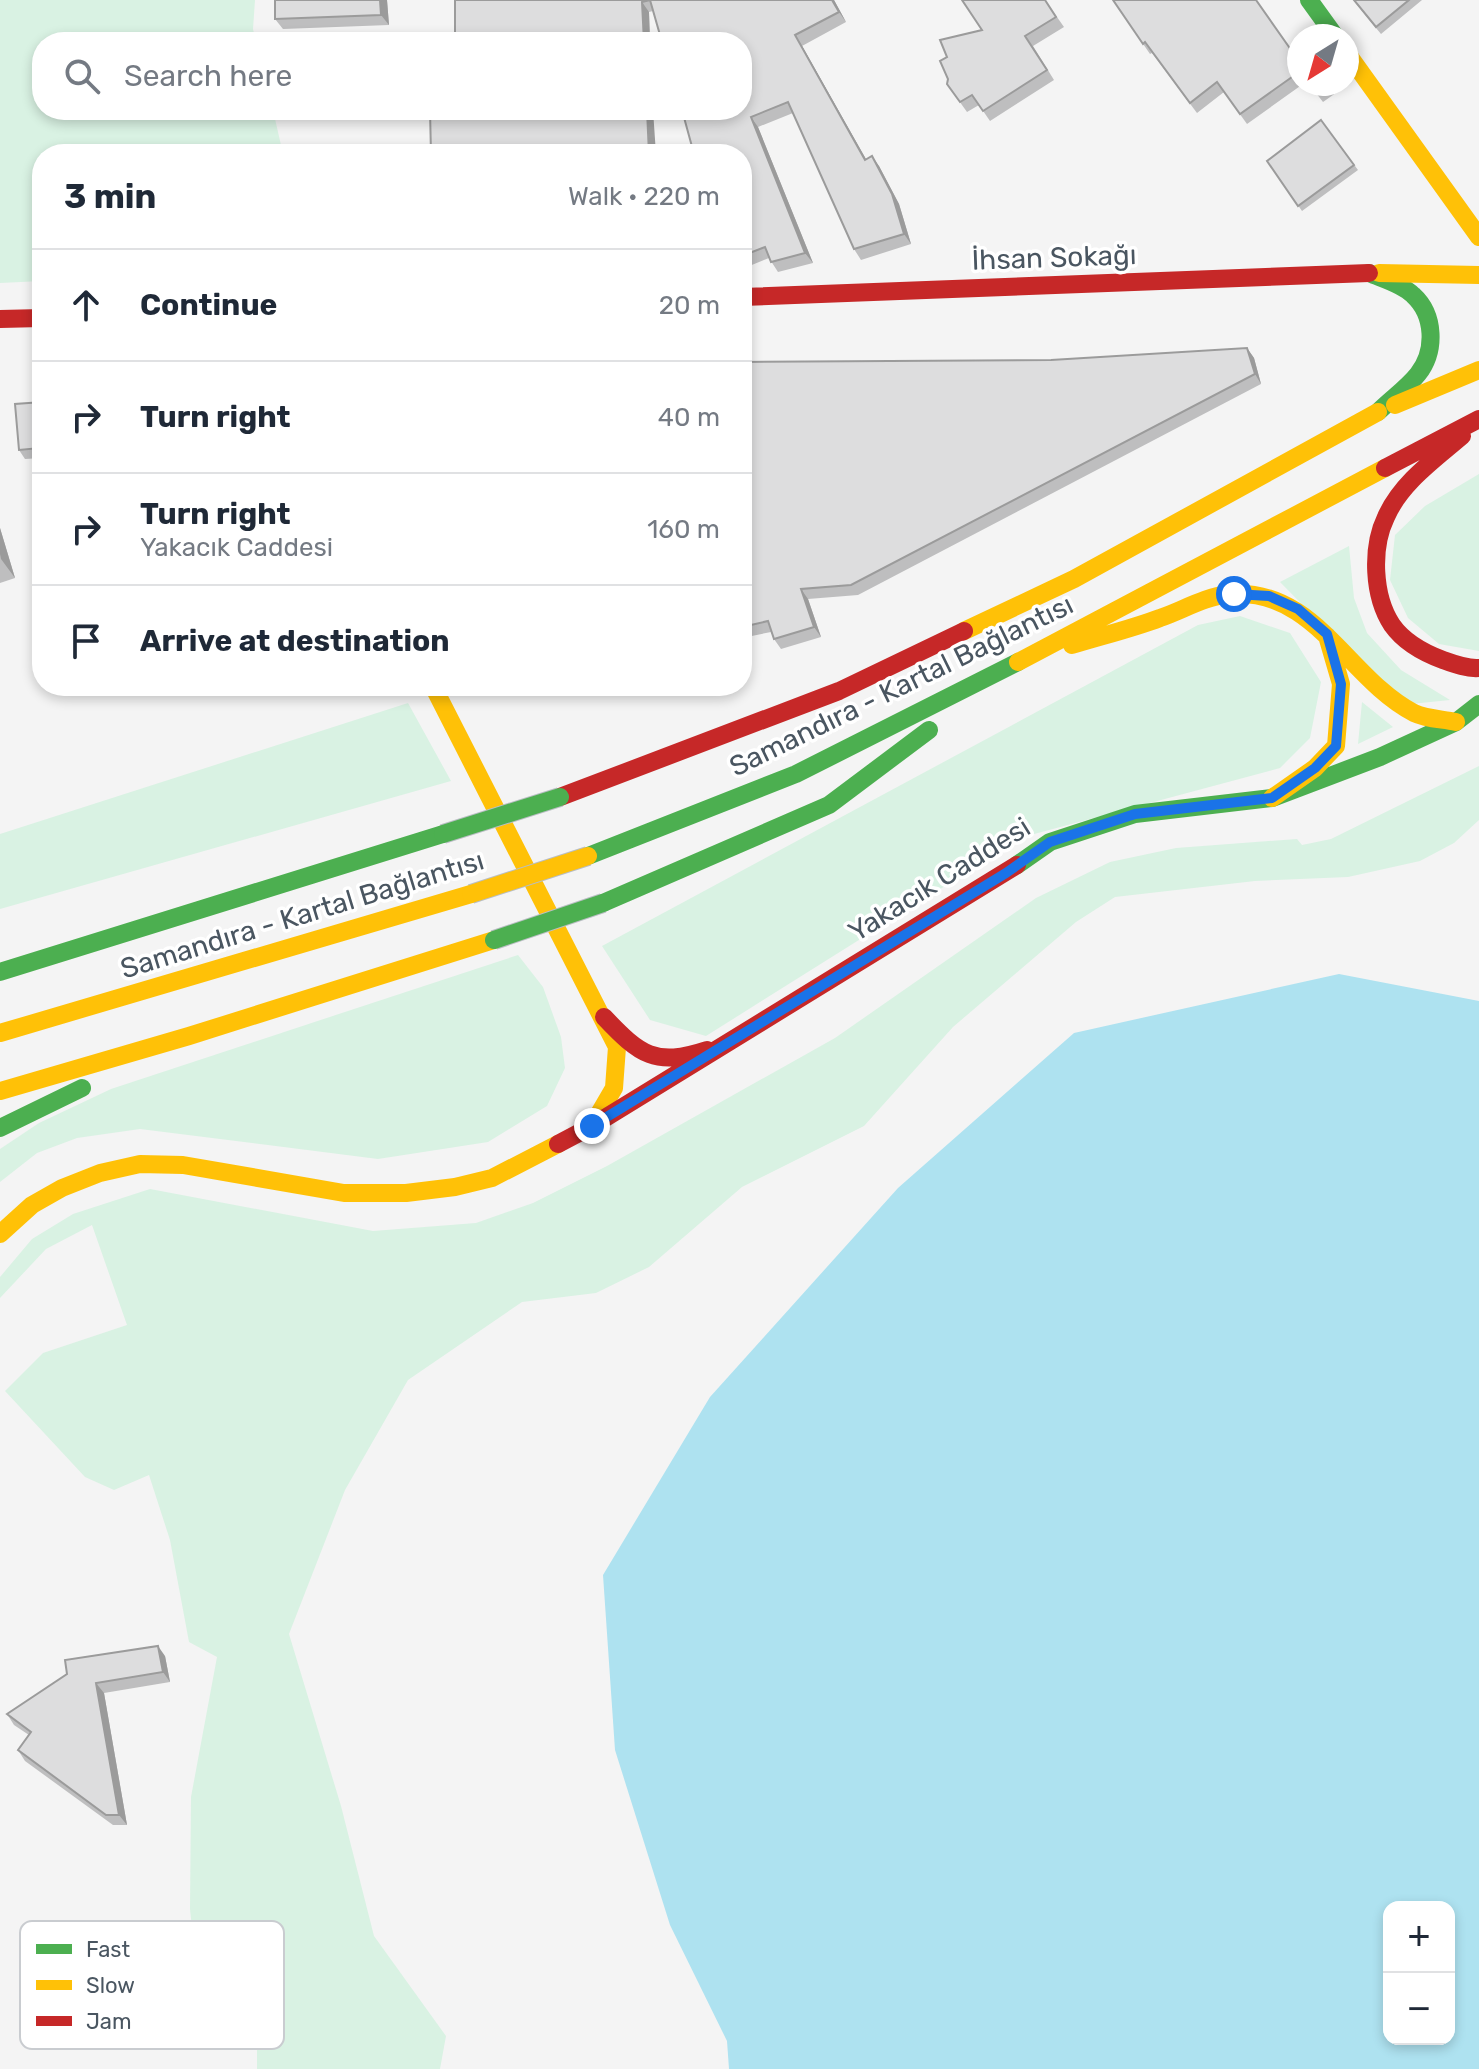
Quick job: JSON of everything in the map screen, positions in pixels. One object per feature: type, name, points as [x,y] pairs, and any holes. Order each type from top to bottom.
[{"type":"main road","points":[[1309,0],[1326,24]]},
{"type":"main road","points":[[1359,70],[1479,237]]},
{"type":"main road","points":[[1369,273],[1412,293],[1427,310],[1432,330],[1421,372],[1378,412]]},
{"type":"main road","name":"İhsan Sokağı","points":[[752,297],[1369,273],[1479,275]]},
{"type":"main road","points":[[0,319],[32,318]]},
{"type":"main road","points":[[1378,412],[1479,370]]},
{"type":"main road","name":"Samandıra - Kartal Bağlantısı","points":[[0,972],[560,797],[839,691],[1074,579],[1378,412]]},
{"type":"main road","points":[[1479,420],[1407,485],[1389,508],[1380,531],[1376,564],[1379,600],[1401,636],[1443,661],[1479,668]]},
{"type":"main road","name":"Samandıra - Kartal Bağlantısı","points":[[0,1033],[471,894],[588,856],[796,774],[1020,661],[1479,420]]},
{"type":"main road","points":[[0,1091],[189,1036],[603,903],[829,805],[1020,661],[1164,617],[1201,600],[1234,594],[1269,596],[1298,609],[1327,634],[1377,687],[1416,714],[1456,722]]},
{"type":"main road","points":[[1272,798],[1315,768],[1336,746],[1341,684],[1327,634]]},
{"type":"main road","points":[[438,696],[617,1047],[618,1075],[612,1099],[592,1126]]},
{"type":"main road","name":"Yakacık Caddesi","points":[[0,1234],[32,1205],[62,1188],[100,1173],[140,1164],[183,1165],[344,1193],[406,1193],[455,1187],[492,1178],[592,1126],[1006,873],[1050,842],[1135,814],[1272,798],[1380,757],[1456,722],[1479,704]]},
{"type":"main road","points":[[0,960],[100,942]]},
{"type":"main road","points":[[599,1012],[628,1042],[648,1053],[675,1059],[720,1047]]},
{"type":"main road","points":[[0,1128],[189,1036]]},
{"type":"green space","points":[[0,0],[255,0],[254,32],[32,32],[32,120],[275,120],[281,144],[32,144],[32,281],[0,283]]},
{"type":"green space","points":[[1479,474],[1479,651],[1439,644],[1408,618],[1390,580],[1395,535],[1425,506]]},
{"type":"green space","points":[[1349,546],[1354,598],[1367,633],[1401,670],[1450,700],[1401,705],[1280,582]]},
{"type":"green space","points":[[1240,616],[1290,633],[1321,682],[1310,738],[1280,768],[1023,837],[706,1036],[650,1020],[602,946],[1198,625]]},
{"type":"green space","points":[[1362,702],[1393,727],[1358,744]]},
{"type":"green space","points":[[408,703],[451,781],[0,909],[0,834]]},
{"type":"green space","points":[[1479,766],[1479,820],[1454,843],[1420,861],[1348,877],[1255,881],[1115,897],[1076,922],[953,1027],[864,1126],[742,1187],[649,1267],[596,1293],[522,1302],[408,1380],[345,1490],[289,1634],[341,1806],[374,1936],[446,2036],[440,2069],[257,2069],[257,2049],[284,2049],[284,1921],[191,1921],[190,1909],[191,1797],[217,1657],[189,1642],[170,1540],[149,1475],[114,1490],[85,1477],[5,1391],[43,1353],[127,1325],[92,1225],[46,1249],[0,1298],[0,1277],[32,1239],[73,1214],[150,1189],[373,1231],[476,1223],[533,1203],[607,1166],[835,1038],[1036,898],[1110,862],[1176,848],[1297,839],[1302,845],[1331,839]]},
{"type":"green space","points":[[518,955],[543,987],[561,1037],[565,1068],[547,1106],[488,1142],[378,1159],[140,1129],[77,1138],[37,1153],[0,1182],[0,1149],[39,1123],[111,1089]]},
{"type":"water","points":[[1339,974],[1479,1001],[1479,2069],[729,2069],[727,2041],[670,1925],[615,1750],[603,1575],[710,1397],[898,1188],[1074,1033]]},
{"type":"building","points":[[275,0],[380,0],[381,15],[275,19]]},
{"type":"building","points":[[455,0],[650,0],[642,2],[644,32],[455,32]]},
{"type":"building","points":[[650,0],[832,0],[839,12],[795,35],[865,160],[872,156],[892,194],[904,234],[854,249],[788,102],[752,117],[752,32],[659,32]]},
{"type":"building","points":[[962,0],[1045,0],[1056,17],[1025,36],[1047,70],[983,111],[972,95],[960,102],[947,84],[948,79],[940,61],[947,57],[940,40],[982,30]]},
{"type":"building","points":[[1113,0],[1256,0],[1287,44],[1287,81],[1240,114],[1217,82],[1190,103],[1145,42],[1143,44]]},
{"type":"building","points":[[1354,0],[1409,0],[1376,27]]},
{"type":"building","points":[[430,120],[647,120],[649,144],[431,144]]},
{"type":"building","points":[[685,120],[752,120],[805,253],[771,262],[765,247],[752,252],[752,144],[691,144]]},
{"type":"building","points":[[1321,120],[1354,165],[1298,206],[1267,161]]},
{"type":"building","points":[[1247,348],[1255,374],[851,585],[801,589],[814,627],[774,639],[768,621],[752,625],[752,362],[1051,360]]},
{"type":"building","points":[[32,403],[32,449],[19,450],[15,404]]},
{"type":"building","points":[[158,1646],[163,1672],[96,1683],[119,1815],[106,1815],[18,1750],[31,1732],[7,1714],[67,1674],[65,1660]]},
{"type":"traffic: fast","points":[[1309,0],[1326,24]]},
{"type":"traffic: fast","points":[[1369,273],[1409,291],[1426,313],[1430,333],[1424,365],[1409,384],[1378,412]]},
{"type":"traffic: fast","points":[[588,856],[796,774],[1018,662]]},
{"type":"traffic: fast","points":[[1017,865],[1050,842],[1135,814],[1272,798],[1380,757],[1456,722],[1479,704]]},
{"type":"traffic: fast","points":[[603,903],[829,805],[929,730]]},
{"type":"traffic: fast","points":[[443,834],[560,797]]},
{"type":"traffic: fast","points":[[0,972],[443,834]]},
{"type":"traffic: fast","points":[[494,940],[603,903]]},
{"type":"traffic: fast","points":[[0,1128],[82,1088]]},
{"type":"traffic: slow","points":[[1359,70],[1479,237]]},
{"type":"traffic: slow","points":[[1379,273],[1479,275]]},
{"type":"traffic: slow","points":[[1395,405],[1479,370]]},
{"type":"traffic: slow","points":[[964,631],[1074,579],[1378,412]]},
{"type":"traffic: slow","points":[[1018,662],[1385,468]]},
{"type":"traffic: slow","points":[[1072,645],[1149,622],[1211,598],[1229,594],[1259,596],[1285,605],[1308,620],[1369,679],[1414,713],[1456,722]]},
{"type":"traffic: slow","points":[[1272,798],[1315,768],[1336,746],[1341,684],[1327,636]]},
{"type":"traffic: slow","points":[[438,696],[617,1047],[614,1088],[593,1124]]},
{"type":"traffic: slow","points":[[471,894],[588,856]]},
{"type":"traffic: slow","points":[[0,1033],[471,894]]},
{"type":"traffic: slow","points":[[0,1091],[189,1036],[494,940]]},
{"type":"traffic: slow","points":[[0,1234],[32,1205],[62,1188],[100,1173],[140,1164],[183,1165],[344,1193],[406,1193],[455,1187],[492,1178],[558,1144]]},
{"type":"traffic: jam","points":[[752,297],[1369,273]]},
{"type":"traffic: jam","points":[[0,319],[32,318]]},
{"type":"traffic: jam","points":[[1385,468],[1479,419]]},
{"type":"traffic: jam","points":[[1462,436],[1419,473],[1392,505],[1381,529],[1376,572],[1386,613],[1402,637],[1436,657],[1461,666],[1479,668]]},
{"type":"traffic: jam","points":[[560,797],[839,691],[964,631]]},
{"type":"traffic: jam","points":[[558,1144],[1017,865]]},
{"type":"traffic: jam","points":[[604,1017],[628,1041],[650,1054],[674,1057],[707,1050]]},
{"type":"route","points":[[592,1126],[1006,873],[1050,842],[1135,814],[1272,798],[1315,768],[1336,746],[1340,717],[1341,684],[1327,634],[1298,609],[1269,596],[1234,594]]}]
